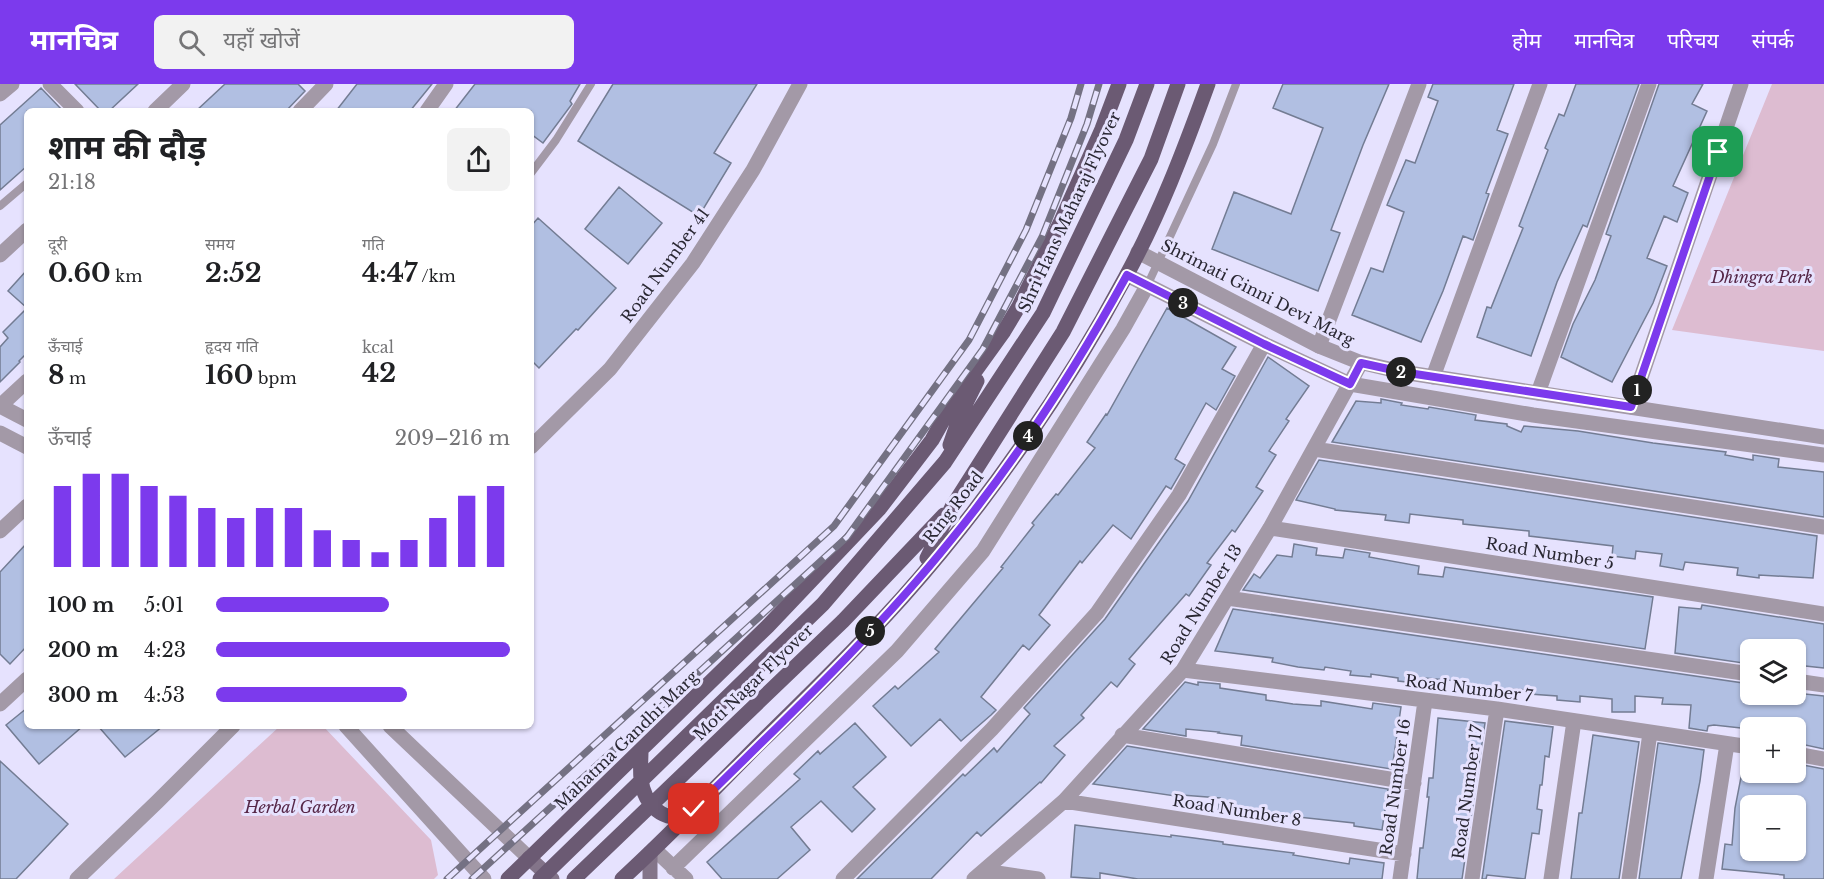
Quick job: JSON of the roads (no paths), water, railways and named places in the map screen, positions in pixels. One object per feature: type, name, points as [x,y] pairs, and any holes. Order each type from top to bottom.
[{"type":"main road","points":[[945,462],[962,411],[1019,306],[1061,220],[1102,129],[1119,84]]},
{"type":"main road","name":"Shri Hans Maharaj Flyover","points":[[540,879],[823,604],[945,462],[1043,313],[1126,140],[1147,84]]},
{"type":"main road","points":[[901,599],[934,548],[952,507],[1063,332],[1151,159],[1178,84]]},
{"type":"main road","name":"Ring Road","points":[[621,879],[694,809],[901,599],[951,541],[990,490],[1059,389],[1127,275],[1178,167],[1208,84]]},
{"type":"main road","name":"Mahatma Gandhi Marg","points":[[508,879],[768,626],[880,508],[932,440],[955,399],[1004,331]]},
{"type":"main road","name":"Moti Nagar Flyover","points":[[574,879],[843,621],[952,507]]},
{"type":"main road","points":[[641,750],[642,788],[646,799],[655,810],[675,818],[694,809]]},
{"type":"main road","points":[[650,879],[652,851]]},
{"type":"main road","points":[[529,858],[552,879]]},
{"type":"street","points":[[0,94],[12,84]]},
{"type":"street","points":[[50,84],[75,108]]},
{"type":"street","points":[[158,108],[183,84]]},
{"type":"street","points":[[303,108],[326,84]]},
{"type":"street","name":"Road Number 41","points":[[534,444],[610,369],[693,262],[753,170],[800,84]]},
{"type":"street","points":[[1319,346],[1419,84]]},
{"type":"street","points":[[1433,377],[1540,84]]},
{"type":"street","points":[[1538,393],[1649,84]]},
{"type":"street","points":[[1631,407],[1741,84]]},
{"type":"street","points":[[429,108],[441,86]]},
{"type":"street","points":[[0,255],[24,233]]},
{"type":"street","name":"Shrimati Ginni Devi Marg","points":[[1138,252],[1319,346],[1361,363],[1433,377],[1824,437]]},
{"type":"street","points":[[1127,275],[1264,344],[1350,384],[1501,410],[1824,455]]},
{"type":"street","points":[[674,868],[897,651],[983,551],[1123,329],[1147,286]]},
{"type":"street","points":[[843,879],[992,729],[1097,613],[1179,495],[1264,344]]},
{"type":"street","name":"Road Number 13","points":[[979,875],[1064,801],[1183,670],[1270,528],[1361,363]]},
{"type":"street","points":[[24,384],[0,406],[24,418]]},
{"type":"street","points":[[0,433],[24,445]]},
{"type":"street","points":[[1314,449],[1824,527]]},
{"type":"street","points":[[0,531],[24,509]]},
{"type":"street","name":"Road Number 5","points":[[1270,528],[1824,614]]},
{"type":"street","points":[[1227,598],[1740,673]]},
{"type":"street","name":"Road Number 7","points":[[1183,670],[1497,709],[1740,746]]},
{"type":"street","points":[[0,704],[24,682]]},
{"type":"street","points":[[1806,682],[1824,685]]},
{"type":"street","name":"Road Number 16","points":[[1400,879],[1425,701]]},
{"type":"street","name":"Road Number 17","points":[[1472,879],[1497,709]]},
{"type":"street","points":[[1551,879],[1574,721]]},
{"type":"street","points":[[77,879],[230,729]]},
{"type":"street","points":[[349,729],[484,879]]},
{"type":"street","points":[[393,729],[529,858]]},
{"type":"street","points":[[1629,879],[1650,733]]},
{"type":"street","points":[[1122,735],[1414,783]]},
{"type":"street","points":[[1706,879],[1727,744]]},
{"type":"street","points":[[1806,756],[1824,759]]},
{"type":"street","name":"Road Number 8","points":[[1064,801],[1404,854]]},
{"type":"street","points":[[652,851],[686,879]]},
{"type":"street","points":[[979,875],[1038,879]]},
{"type":"lane","points":[[534,169],[556,140],[591,84]]},
{"type":"lane","points":[[1147,286],[1213,144],[1236,84]]},
{"type":"lane","points":[[0,206],[24,186]]},
{"type":"railway","points":[[447,879],[834,526],[969,340],[1026,230],[1071,118],[1081,84]]},
{"type":"railway","points":[[472,879],[847,537],[983,349],[1042,237],[1087,124],[1099,84]]},
{"type":"park label","name":"Dhingra Park","points":[[1762,277]]},
{"type":"park label","name":"Herbal Garden","points":[[300,807]]}]
